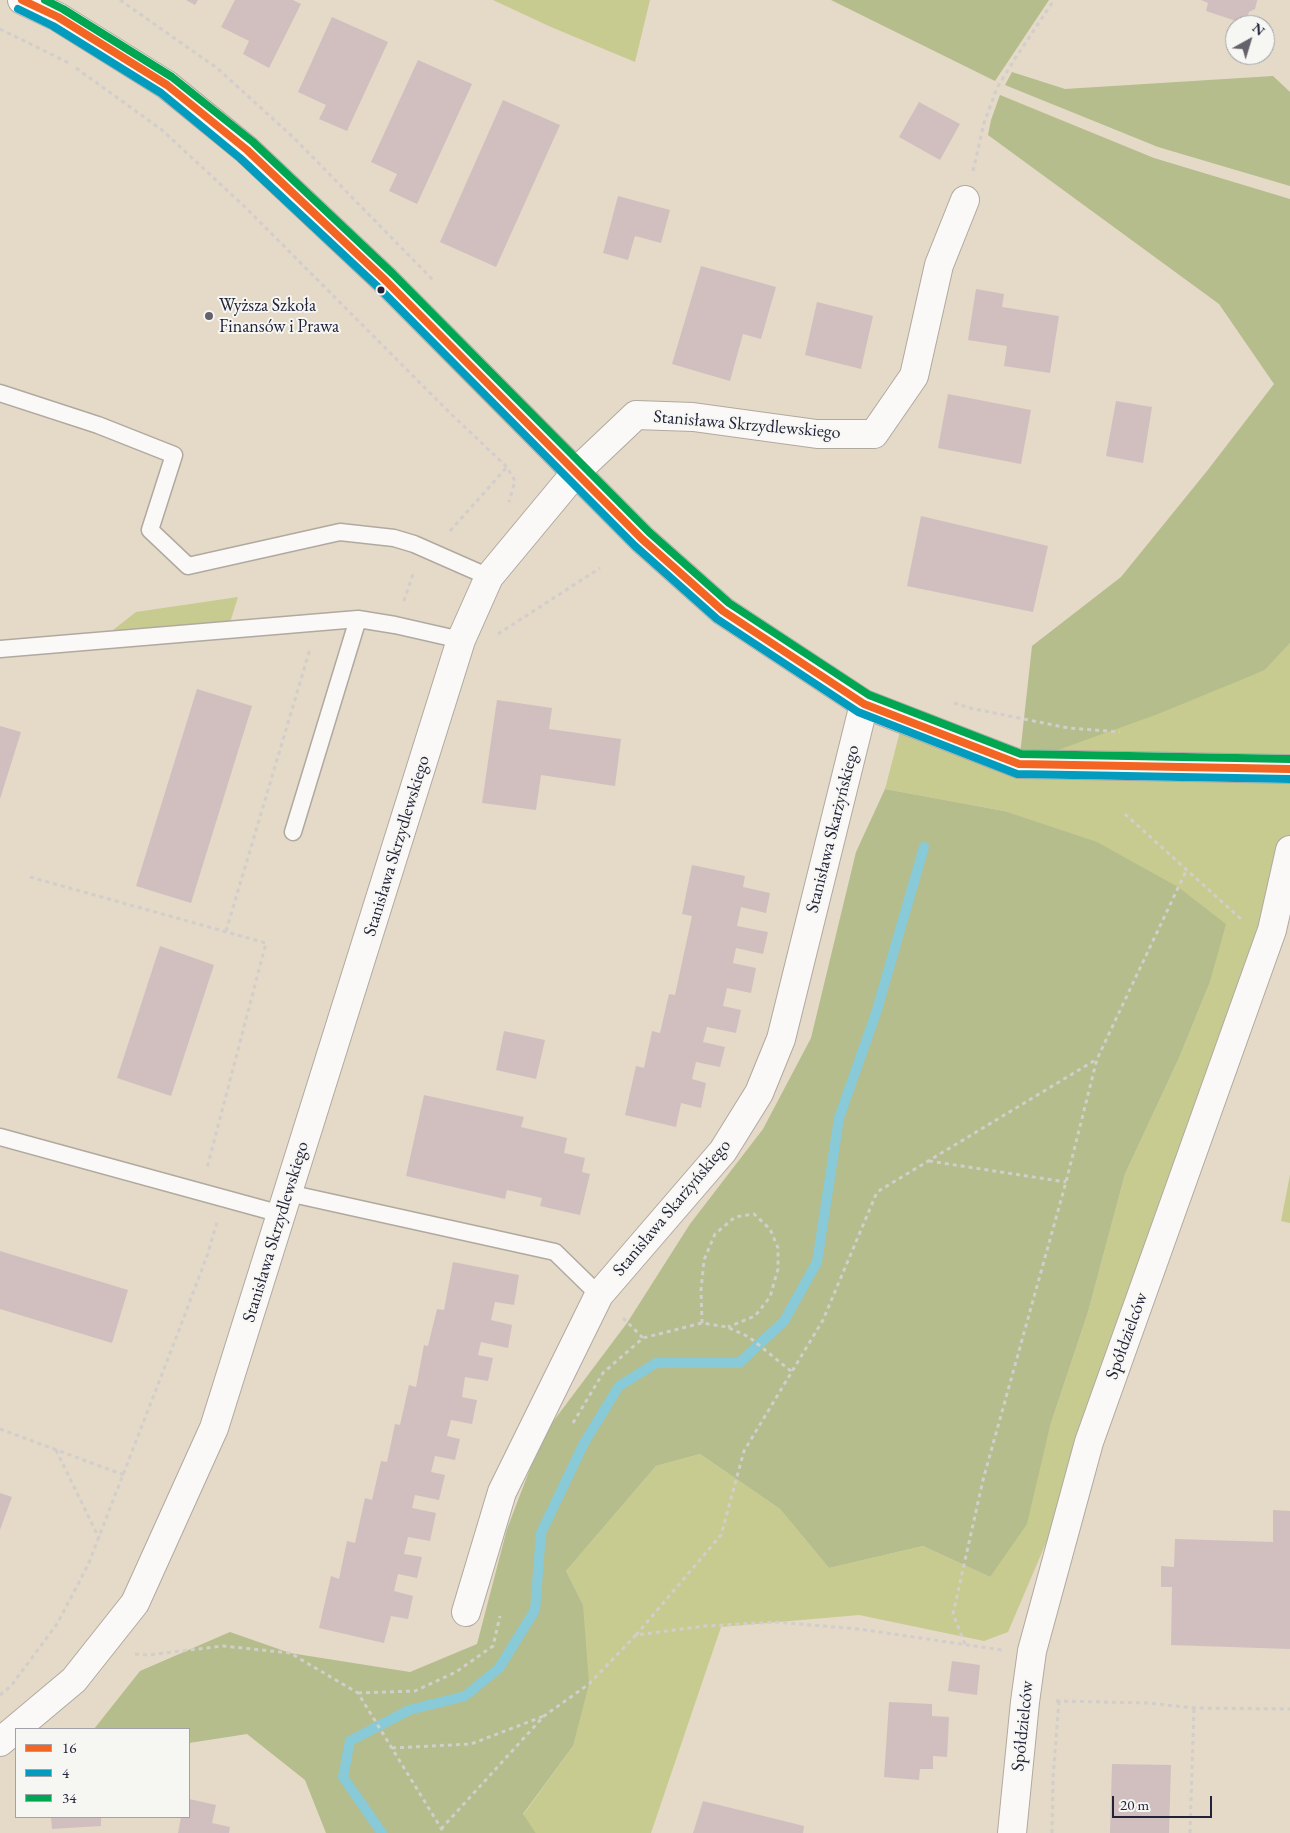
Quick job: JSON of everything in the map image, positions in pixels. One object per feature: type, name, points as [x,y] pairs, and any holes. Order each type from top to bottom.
[{"type":"street","points":[[22,0],[58,17],[167,85],[247,150],[386,281],[642,539],[722,611],[864,704],[1019,764],[1290,770]]},
{"type":"street","name":"Stanisława Skrzydlewskiego","points":[[17,1728],[74,1680],[135,1603],[214,1428],[461,640],[489,577],[576,471],[636,415],[693,417],[818,434],[874,434],[914,376],[939,265],[966,200]]},
{"type":"street","name":"Stanisława Skarżyńskiego","points":[[466,1612],[502,1492],[599,1295],[723,1151],[759,1093],[781,1039],[864,704]]},
{"type":"street","name":"Spółdzielców","points":[[1012,1833],[1032,1651],[1089,1442],[1272,930],[1290,850]]},
{"type":"street","name":"Stanisława Skrzydlewskiego","points":[[0,1742],[15,1729]]},
{"type":"lane","points":[[0,393],[98,425],[174,456],[150,530],[188,566],[340,532],[394,538],[414,544],[489,577]]},
{"type":"lane","points":[[0,649],[358,619],[395,625],[461,640]]},
{"type":"lane","points":[[293,832],[358,619]]},
{"type":"lane","points":[[0,1137],[224,1198],[285,1204],[555,1252],[599,1295]]},
{"type":"path","points":[[120,0],[217,68],[294,138],[437,284]]},
{"type":"path","points":[[966,200],[984,122],[997,88],[1054,0]]},
{"type":"path","points":[[0,29],[72,65],[162,130],[244,206],[450,413],[507,467],[515,482],[508,505]]},
{"type":"path","points":[[477,501],[507,467]]},
{"type":"path","points":[[226,931],[319,622]]},
{"type":"path","points":[[952,702],[970,708],[1068,728],[1127,733]]},
{"type":"path","points":[[1125,814],[1246,924]]},
{"type":"path","points":[[965,1644],[953,1614],[983,1480],[1066,1182],[1098,1059],[1186,869]]},
{"type":"path","points":[[30,877],[266,943],[200,1192]]},
{"type":"path","points":[[441,1829],[544,1716],[589,1684],[636,1635],[721,1535],[744,1451],[823,1320],[877,1192],[1098,1059]]},
{"type":"path","points":[[929,1160],[1066,1182]]},
{"type":"path","points":[[0,1695],[11,1686],[57,1624],[88,1565],[207,1256],[224,1198]]},
{"type":"path","points":[[702,1323],[701,1290],[704,1260],[715,1234],[735,1218],[754,1214],[770,1229],[778,1248],[778,1269],[770,1297],[755,1316],[727,1327]]},
{"type":"path","points":[[643,1338],[702,1323],[727,1327],[749,1337],[792,1372]]},
{"type":"path","points":[[0,1429],[124,1475]]},
{"type":"path","points":[[55,1449],[99,1539]]},
{"type":"path","points":[[636,1635],[705,1626],[775,1622],[859,1629],[1010,1651]]},
{"type":"path","points":[[129,1653],[148,1655],[223,1646],[290,1653],[358,1692],[444,1833]]},
{"type":"path","points":[[1052,1833],[1059,1701]]},
{"type":"path","points":[[1025,1702],[1148,1703],[1194,1708],[1290,1709]]},
{"type":"path","points":[[1190,1833],[1194,1708]]},
{"type":"path","points":[[391,1747],[471,1744],[544,1716]]},
{"type":"green space","points":[[493,0],[650,0],[635,62],[551,27]]},
{"type":"green space","points":[[831,0],[1049,0],[995,81]]},
{"type":"green space","points":[[1012,72],[1065,89],[1273,76],[1290,92],[1290,186],[1158,147],[1005,85]]},
{"type":"green space","points":[[1000,95],[1154,158],[1290,199],[1290,643],[1265,670],[1158,714],[1019,764],[1032,646],[1121,577],[1207,471],[1274,384],[1219,304],[988,135]]},
{"type":"green space","points":[[238,597],[228,629],[99,641],[136,612]]},
{"type":"green space","points":[[1290,643],[1290,850],[1089,1442],[1008,1632],[984,1641],[859,1615],[721,1627],[651,1833],[536,1833],[523,1815],[573,1746],[583,1605],[566,1571],[656,1466],[700,1454],[780,1509],[829,1568],[923,1546],[990,1577],[1050,1426],[1088,1312],[1125,1174],[1179,1058],[1210,982],[1225,924],[1004,811],[885,789],[903,720],[1019,764],[1265,670]]},
{"type":"green space","points":[[885,789],[1004,811],[1097,842],[1178,887],[1226,924],[1210,982],[1179,1058],[1125,1174],[1088,1312],[1050,1426],[1027,1524],[990,1577],[923,1546],[829,1568],[780,1509],[700,1454],[656,1466],[566,1571],[583,1605],[589,1684],[573,1746],[523,1814],[536,1833],[326,1833],[305,1780],[247,1734],[190,1743],[190,1728],[95,1728],[140,1671],[230,1632],[290,1653],[410,1672],[477,1644],[507,1529],[543,1435],[627,1323],[690,1224],[763,1129],[811,1038],[856,852]]},
{"type":"green space","points":[[1290,1175],[1290,1223],[1281,1221]]},
{"type":"building","points":[[186,0],[198,0],[195,5]]},
{"type":"building","points":[[235,0],[293,0],[301,4],[269,68],[243,54],[249,41],[221,27]]},
{"type":"building","points":[[1201,0],[1257,0],[1255,9],[1249,12],[1248,15],[1225,15],[1225,17],[1206,11],[1208,3]]},
{"type":"building","points":[[332,17],[388,42],[347,131],[319,119],[326,105],[298,92]]},
{"type":"building","points":[[418,60],[472,84],[417,204],[389,191],[397,174],[371,162]]},
{"type":"building","points":[[503,100],[560,125],[496,267],[440,242]]},
{"type":"building","points":[[919,102],[960,124],[940,160],[899,137]]},
{"type":"building","points":[[618,196],[670,210],[661,243],[635,236],[628,260],[603,253]]},
{"type":"building","points":[[701,266],[776,287],[761,339],[743,334],[730,381],[672,364]]},
{"type":"building","points":[[976,289],[1004,294],[1002,307],[1059,316],[1050,373],[1004,366],[1007,346],[968,340]]},
{"type":"building","points":[[817,302],[873,316],[861,369],[805,355]]},
{"type":"building","points":[[948,394],[1031,410],[1021,464],[938,448]]},
{"type":"building","points":[[1116,401],[1152,407],[1143,463],[1106,456]]},
{"type":"building","points":[[921,516],[1048,546],[1033,612],[907,586]]},
{"type":"building","points":[[197,689],[252,706],[191,903],[136,886]]},
{"type":"building","points":[[497,700],[552,708],[549,729],[621,739],[615,786],[541,775],[536,810],[482,803]]},
{"type":"building","points":[[0,726],[21,732],[0,799]]},
{"type":"building","points":[[692,865],[745,876],[743,887],[770,893],[766,913],[741,907],[737,926],[768,932],[763,954],[736,948],[733,963],[756,968],[751,993],[727,988],[723,1006],[741,1010],[736,1033],[707,1027],[703,1042],[725,1047],[720,1067],[696,1062],[692,1079],[706,1083],[701,1108],[681,1103],[676,1127],[625,1115],[636,1066],[644,1068],[652,1031],[660,1033],[669,994],[675,995],[692,916],[682,914]]},
{"type":"building","points":[[160,946],[214,965],[171,1096],[117,1078]]},
{"type":"building","points":[[504,1031],[545,1040],[536,1079],[496,1070]]},
{"type":"building","points":[[424,1095],[524,1117],[521,1127],[567,1138],[564,1153],[585,1158],[582,1172],[590,1174],[580,1215],[540,1206],[542,1198],[507,1190],[505,1199],[406,1176]]},
{"type":"building","points":[[0,1251],[128,1290],[112,1343],[0,1309]]},
{"type":"building","points":[[453,1262],[519,1275],[514,1305],[495,1302],[491,1320],[512,1325],[508,1348],[481,1342],[478,1355],[493,1358],[488,1381],[465,1377],[462,1397],[477,1400],[472,1424],[451,1420],[447,1436],[460,1439],[455,1460],[435,1456],[431,1472],[445,1475],[439,1500],[415,1495],[412,1508],[436,1513],[430,1541],[408,1537],[404,1554],[422,1557],[417,1578],[398,1574],[394,1591],[413,1596],[408,1619],[391,1616],[384,1643],[319,1628],[331,1576],[339,1579],[347,1541],[355,1543],[365,1498],[372,1500],[381,1461],[387,1462],[395,1424],[400,1425],[409,1385],[416,1387],[424,1345],[428,1346],[437,1309],[444,1310]]},
{"type":"building","points":[[0,1493],[12,1497],[0,1530]]},
{"type":"building","points":[[1273,1510],[1290,1511],[1290,1649],[1171,1645],[1172,1587],[1161,1587],[1161,1566],[1174,1567],[1175,1539],[1273,1542]]},
{"type":"building","points":[[952,1661],[980,1665],[977,1695],[948,1691]]},
{"type":"building","points":[[889,1702],[932,1704],[932,1716],[949,1717],[947,1757],[933,1756],[933,1769],[920,1769],[919,1780],[884,1777]]},
{"type":"building","points":[[1112,1764],[1171,1765],[1169,1833],[1110,1833]]},
{"type":"building","points":[[190,1799],[216,1805],[212,1823],[230,1827],[229,1833],[178,1833],[181,1818],[190,1818]]},
{"type":"building","points":[[703,1801],[804,1826],[803,1833],[693,1833]]},
{"type":"building","points":[[51,1818],[101,1818],[101,1826],[52,1829]]},
{"type":"waterway","points":[[382,1833],[343,1777],[350,1741],[409,1710],[465,1696],[499,1668],[535,1610],[541,1533],[584,1443],[619,1386],[656,1363],[739,1363],[784,1321],[817,1262],[839,1118],[876,1013],[924,847]]},
{"type":"transit line","name":"16","points":[[22,0],[58,17],[167,85],[247,150],[386,281],[642,539],[723,611],[864,704],[1019,764],[1290,769]]},
{"type":"transit line","name":"34","points":[[45,0],[63,9],[172,77],[253,142],[393,274],[649,532],[729,603],[869,695],[1021,754],[1290,759]]},
{"type":"transit line","name":"4","points":[[18,9],[53,26],[161,93],[240,158],[379,288],[635,546],[717,619],[858,712],[1017,774],[1290,779]]},
{"type":"place","name":"Wyższa Szkoła Finansów i Prawa","points":[[209,316]]}]
